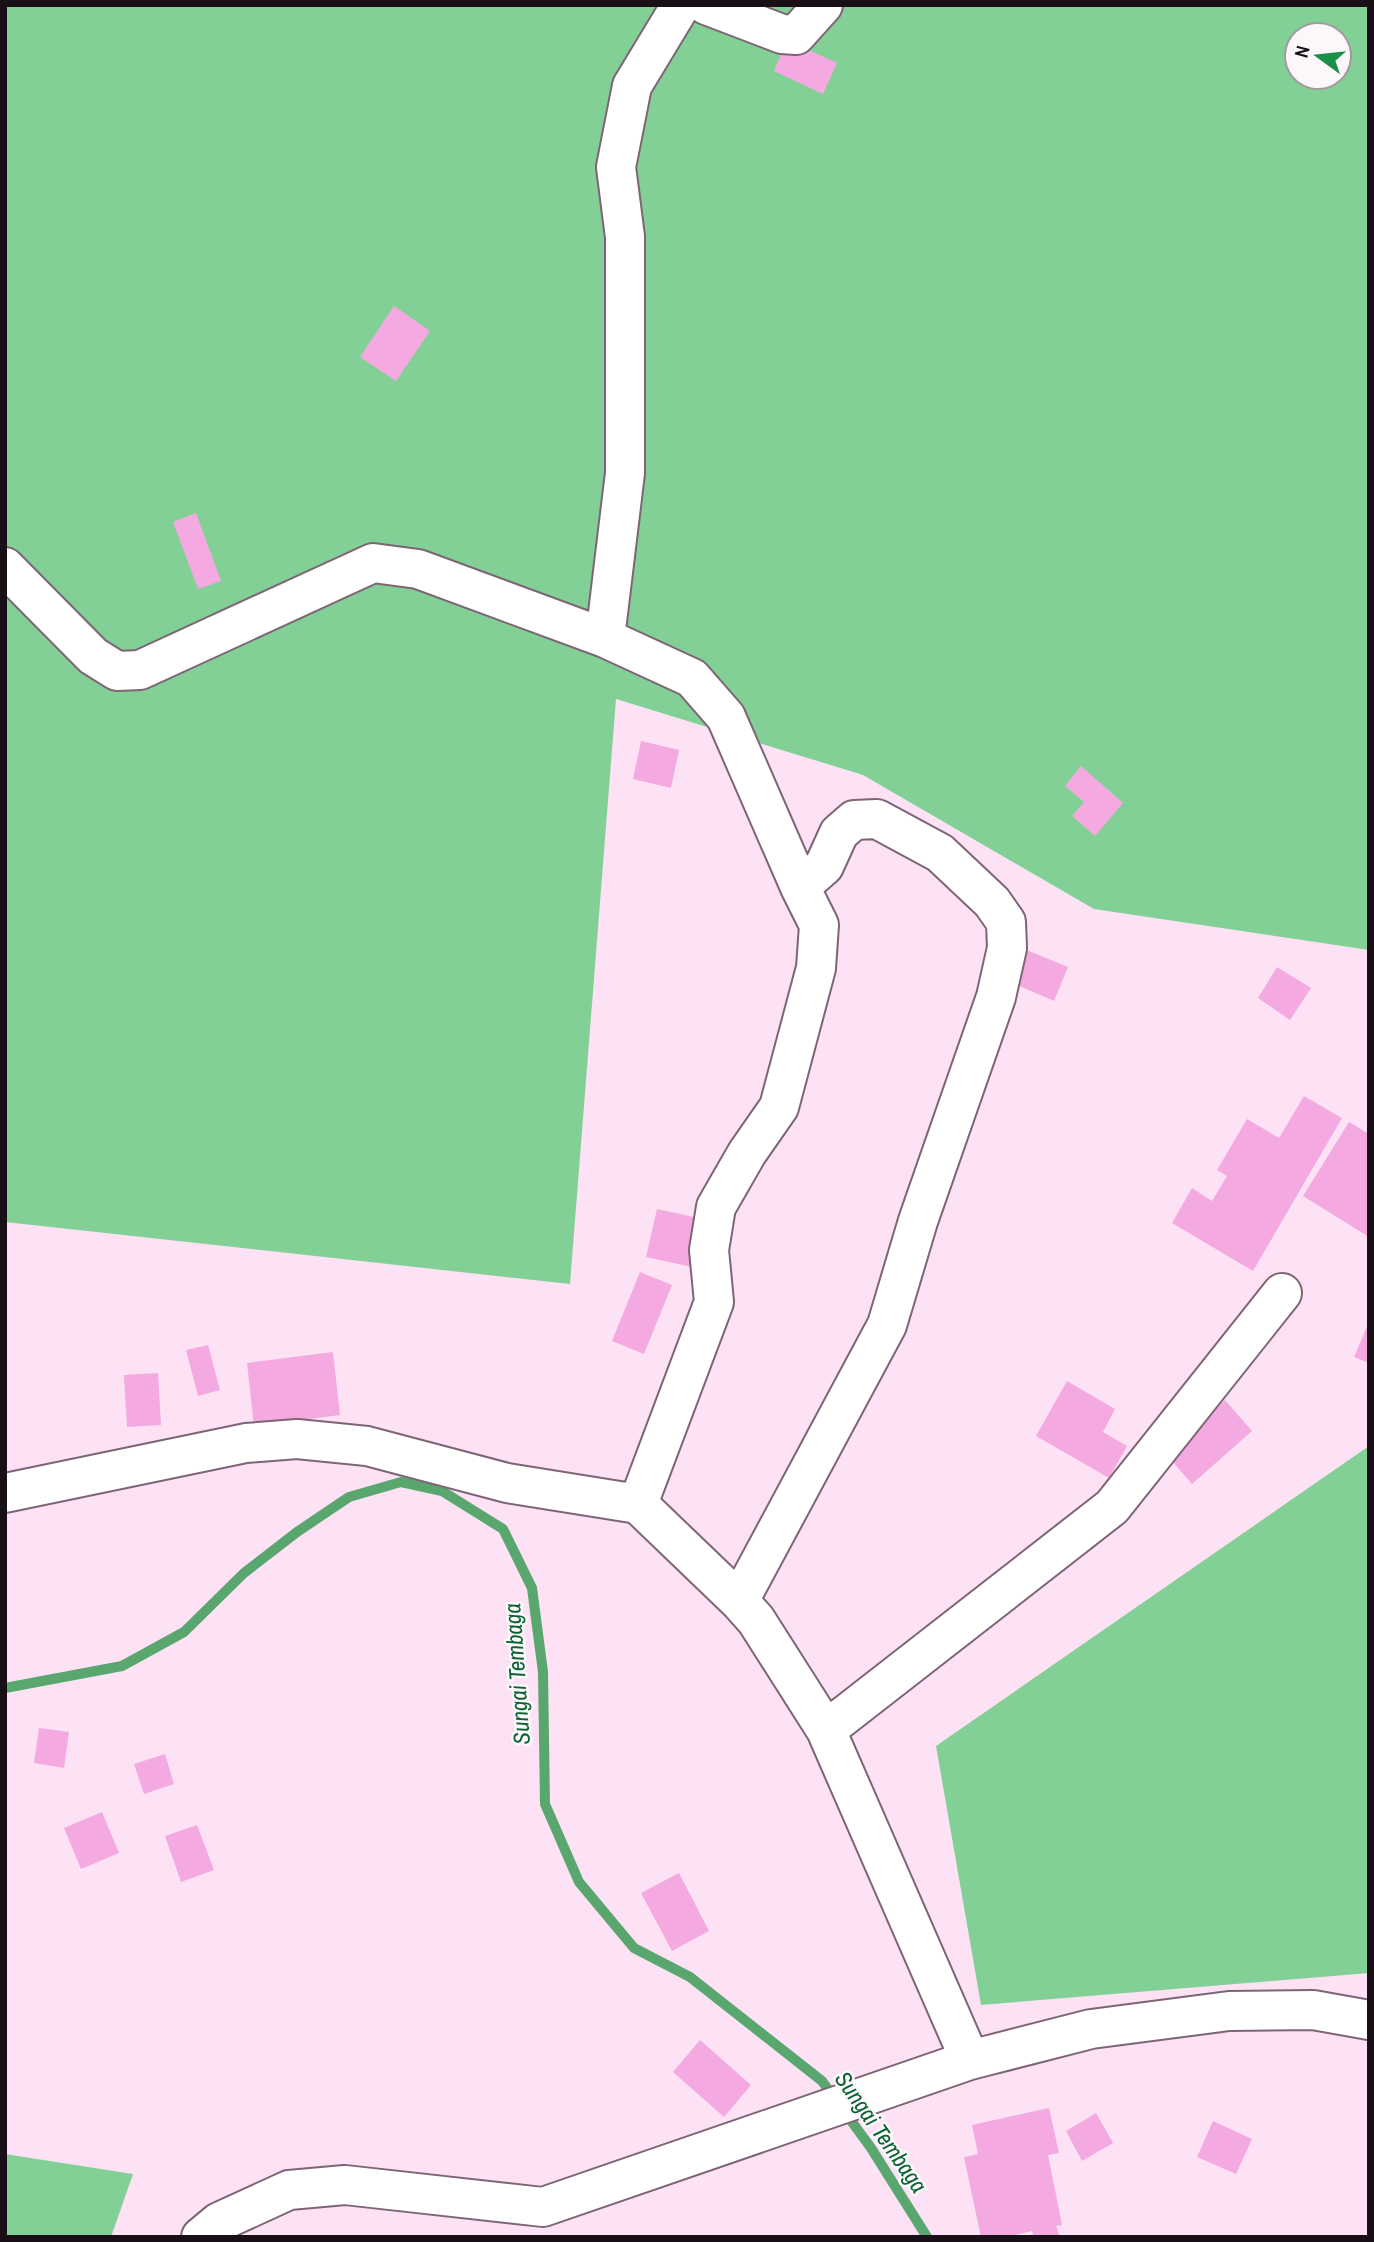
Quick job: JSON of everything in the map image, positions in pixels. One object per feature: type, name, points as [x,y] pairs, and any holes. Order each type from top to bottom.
[{"type":"street","points":[[605,638],[625,473],[625,237],[616,167],[632,86],[681,5]]},
{"type":"street","points":[[706,5],[782,34],[796,35],[823,5]]},
{"type":"street","points":[[5,567],[93,656],[117,671],[141,670],[373,563],[418,569],[605,638],[692,678],[726,718],[818,925],[816,968],[779,1107],[747,1153],[716,1207],[709,1250],[714,1302],[638,1504]]},
{"type":"street","points":[[739,1601],[887,1325],[918,1221],[996,997],[1007,948],[1006,922],[992,902],[940,853],[877,819],[854,820],[839,833],[824,866],[800,887]]},
{"type":"street","points":[[826,1730],[1111,1507],[1282,1293]]},
{"type":"street","points":[[5,1493],[246,1443],[298,1439],[367,1446],[507,1482],[638,1504],[756,1620],[826,1730],[970,2060]]},
{"type":"street","points":[[201,2237],[219,2222],[289,2190],[345,2185],[543,2207],[970,2060],[1091,2029],[1229,2011],[1313,2010],[1369,2020]]},
{"type":"green space","points":[[5,5],[1369,5],[1369,950],[1094,909],[863,775],[616,699],[570,1284],[5,1222]]},
{"type":"green space","points":[[1369,1446],[1369,1973],[981,2005],[936,1746]]},
{"type":"green space","points":[[5,2154],[133,2174],[111,2237],[5,2237]]},
{"type":"building","points":[[787,40],[837,63],[823,94],[774,71]]},
{"type":"building","points":[[394,306],[430,331],[396,381],[360,357]]},
{"type":"building","points":[[196,513],[221,581],[198,589],[173,522]]},
{"type":"building","points":[[641,741],[679,750],[671,788],[633,779]]},
{"type":"building","points":[[1081,766],[1123,803],[1095,836],[1072,816],[1084,802],[1065,786]]},
{"type":"building","points":[[1017,946],[1068,967],[1054,1001],[1003,979]]},
{"type":"building","points":[[1277,967],[1311,988],[1290,1020],[1258,998]]},
{"type":"building","points":[[1304,1096],[1342,1118],[1253,1271],[1172,1223],[1192,1188],[1212,1201],[1227,1176],[1217,1170],[1247,1119],[1279,1138]]},
{"type":"building","points":[[1349,1122],[1369,1134],[1369,1237],[1303,1196]]},
{"type":"building","points":[[657,1209],[703,1219],[692,1267],[646,1257]]},
{"type":"building","points":[[640,1272],[672,1285],[644,1354],[612,1341]]},
{"type":"building","points":[[1369,1322],[1369,1363],[1354,1357]]},
{"type":"building","points":[[208,1345],[220,1390],[198,1396],[186,1350]]},
{"type":"building","points":[[333,1352],[340,1415],[254,1426],[247,1363]]},
{"type":"building","points":[[158,1373],[161,1425],[127,1427],[124,1375]]},
{"type":"building","points":[[1067,1381],[1115,1409],[1103,1432],[1127,1446],[1109,1478],[1036,1436]]},
{"type":"building","points":[[1225,1400],[1252,1431],[1192,1484],[1165,1453]]},
{"type":"building","points":[[39,1728],[69,1732],[64,1768],[34,1763]]},
{"type":"building","points":[[165,1754],[174,1784],[144,1794],[134,1764]]},
{"type":"building","points":[[102,1812],[119,1853],[81,1869],[64,1828]]},
{"type":"building","points":[[197,1825],[214,1870],[181,1882],[165,1836]]},
{"type":"building","points":[[679,1873],[709,1931],[672,1951],[641,1893]]},
{"type":"building","points":[[700,2040],[751,2085],[724,2117],[673,2072]]},
{"type":"building","points":[[1049,2108],[1059,2153],[1048,2155],[1062,2225],[1056,2226],[1060,2237],[1034,2237],[1032,2231],[1007,2237],[981,2237],[964,2157],[978,2154],[972,2125]]},
{"type":"building","points":[[1096,2113],[1113,2143],[1082,2161],[1066,2131]]},
{"type":"building","points":[[1213,2121],[1252,2139],[1236,2174],[1197,2157]]},
{"type":"waterway","name":"Sungai Tembaga","points":[[5,1688],[122,1666],[184,1632],[244,1573],[297,1532],[349,1497],[401,1482],[442,1491],[503,1529],[532,1588],[543,1672],[545,1804],[579,1882],[634,1948],[690,1977],[822,2081],[871,2148],[927,2237]]}]
